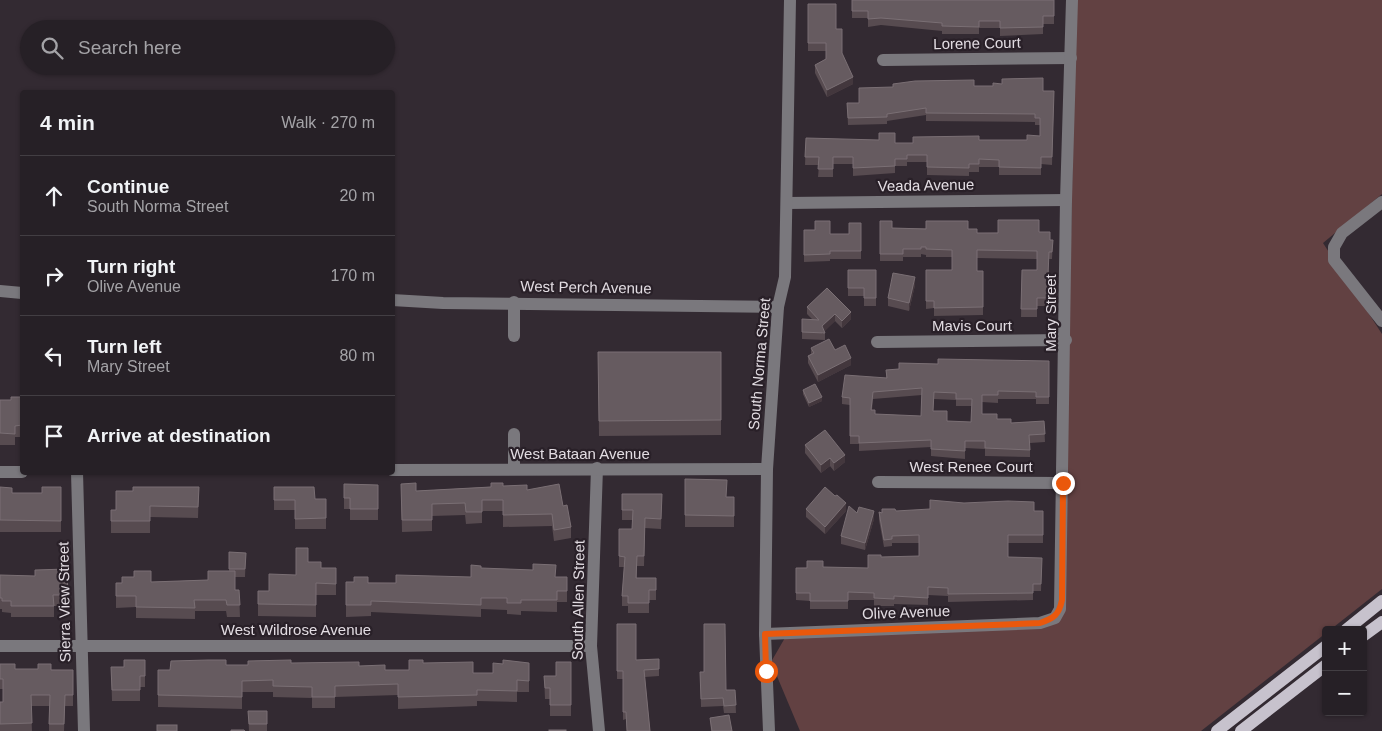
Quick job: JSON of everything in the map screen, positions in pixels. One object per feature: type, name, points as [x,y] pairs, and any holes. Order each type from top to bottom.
[{"type":"main road","points":[[1351,626],[1382,602]]},
{"type":"main road","points":[[1367,633],[1382,622]]},
{"type":"main road","points":[[1218,731],[1322,649]]},
{"type":"main road","points":[[1241,731],[1322,668]]},
{"type":"street","name":"South Norma Street","points":[[769,731],[765,634],[768,469],[778,307],[784,276],[790,0]]},
{"type":"street","name":"Mary Street","points":[[1047,620],[1054,618],[1060,609],[1062,600],[1066,200],[1072,0]]},
{"type":"street","name":"Lorene Court","points":[[883,60],[1071,58]]},
{"type":"street","name":"Veada Avenue","points":[[787,203],[1066,200]]},
{"type":"street","points":[[1382,202],[1342,233],[1334,247],[1334,260],[1382,320]]},
{"type":"street","points":[[0,291],[20,293]]},
{"type":"street","name":"West Perch Avenue","points":[[395,300],[443,303],[514,302],[778,307]]},
{"type":"street","points":[[514,302],[514,336]]},
{"type":"street","name":"Mavis Court","points":[[877,342],[1066,340]]},
{"type":"street","points":[[514,434],[514,469]]},
{"type":"street","name":"South Allen Street","points":[[597,468],[591,646],[599,731]]},
{"type":"street","name":"West Bataan Avenue","points":[[395,470],[768,469]]},
{"type":"street","points":[[0,472],[20,472]]},
{"type":"street","name":"Sierra View Street","points":[[77,475],[84,731]]},
{"type":"street","name":"West Renee Court","points":[[878,482],[1063,483]]},
{"type":"street","name":"Olive Avenue","points":[[765,634],[1040,623],[1047,620]]},
{"type":"street","name":"West Wildrose Avenue","points":[[0,646],[591,646]]},
{"type":"shaded area","points":[[1076,0],[1382,0],[1382,194],[1323,243],[1382,334],[1382,589],[1335,626],[1322,626],[1322,636],[1201,731],[800,731],[771,662],[786,636],[1050,620],[1063,612]]},
{"type":"building","points":[[852,0],[1054,0],[1054,16],[1043,16],[1043,27],[1000,28],[1000,21],[979,21],[979,27],[942,26],[942,23],[881,18],[868,19],[868,11],[852,11]]},
{"type":"building","points":[[808,4],[836,4],[836,29],[842,29],[842,53],[853,77],[827,90],[815,65],[826,59],[826,43],[808,43]]},
{"type":"building","points":[[1043,78],[1043,91],[1054,91],[1052,157],[1041,157],[1041,168],[999,167],[999,160],[979,159],[979,164],[969,164],[969,168],[927,167],[927,155],[907,155],[907,159],[895,159],[895,166],[853,168],[853,157],[833,157],[833,169],[818,169],[819,157],[805,157],[806,138],[879,140],[879,133],[895,133],[895,143],[913,143],[913,137],[979,136],[979,140],[1027,140],[1027,135],[1040,136],[1040,118],[1035,118],[1035,114],[926,113],[926,108],[887,114],[887,117],[848,118],[847,103],[859,103],[859,88],[893,87],[893,84],[915,81],[974,80],[974,86],[993,86],[993,83],[1002,84],[1002,79]]},
{"type":"building","points":[[998,220],[1039,220],[1039,232],[1050,232],[1050,240],[1053,240],[1052,252],[1049,252],[1047,298],[1037,298],[1037,309],[1021,309],[1022,270],[1037,270],[1037,251],[977,250],[977,271],[983,271],[983,307],[934,308],[934,301],[926,301],[926,270],[952,270],[952,250],[926,249],[926,247],[921,247],[921,249],[903,249],[903,254],[880,254],[880,221],[892,221],[892,228],[926,229],[926,221],[968,221],[968,229],[977,229],[977,233],[998,233]]},
{"type":"building","points":[[815,221],[830,221],[830,234],[849,234],[849,223],[861,223],[861,251],[830,251],[830,254],[804,255],[804,230],[815,230]]},
{"type":"building","points":[[848,270],[876,270],[876,298],[864,298],[864,288],[848,288]]},
{"type":"building","points":[[893,273],[915,277],[909,303],[888,298]]},
{"type":"building","points":[[827,288],[851,312],[842,321],[835,314],[822,326],[825,333],[802,332],[802,319],[819,320],[807,307]]},
{"type":"building","points":[[829,339],[835,350],[845,345],[851,358],[818,375],[808,356],[814,353],[811,348]]},
{"type":"building","points":[[598,352],[721,352],[721,420],[599,421]]},
{"type":"building","points":[[938,359],[1049,361],[1049,397],[1036,397],[1036,392],[998,391],[998,395],[982,395],[982,414],[997,414],[997,419],[1011,419],[1011,423],[1044,421],[1045,434],[1029,435],[1030,450],[985,448],[985,441],[965,441],[965,451],[931,449],[931,440],[859,443],[859,436],[850,436],[850,398],[842,397],[845,375],[887,378],[886,370],[899,369],[899,363],[938,364]],"holes":[[[922,388],[921,416],[875,414],[875,410],[871,410],[873,392]],[[934,392],[956,393],[956,399],[972,399],[971,422],[947,421],[947,411],[933,411]]]},
{"type":"building","points":[[815,384],[822,397],[809,403],[803,390]]},
{"type":"building","points":[[11,397],[20,397],[20,425],[15,426],[15,434],[0,433],[0,400],[11,400]]},
{"type":"building","points":[[825,430],[845,455],[834,463],[830,458],[821,465],[805,445]]},
{"type":"building","points":[[685,479],[727,480],[726,497],[734,497],[734,516],[685,515]]},
{"type":"building","points":[[416,483],[416,491],[491,487],[491,483],[503,483],[503,486],[527,485],[527,490],[559,484],[563,506],[567,505],[571,527],[554,530],[552,514],[503,515],[503,500],[482,500],[482,512],[466,512],[465,503],[432,504],[432,520],[402,520],[401,484]]},
{"type":"building","points":[[344,484],[378,485],[378,509],[350,509],[350,498],[344,498]]},
{"type":"building","points":[[0,487],[12,488],[12,493],[42,493],[42,487],[61,487],[61,521],[0,520]]},
{"type":"building","points":[[133,487],[199,487],[198,507],[150,506],[150,521],[111,521],[111,510],[116,510],[116,491],[133,491]]},
{"type":"building","points":[[274,487],[314,487],[315,499],[326,499],[326,518],[295,519],[295,500],[274,500]]},
{"type":"building","points":[[825,487],[846,503],[825,527],[806,509]]},
{"type":"building","points":[[622,494],[662,494],[661,519],[645,518],[644,556],[637,556],[636,578],[656,578],[656,590],[649,590],[649,603],[628,603],[628,596],[622,596],[625,557],[619,556],[619,529],[632,529],[633,510],[622,510]]},
{"type":"building","points":[[930,500],[964,503],[1034,502],[1034,511],[1043,511],[1043,535],[1008,535],[1008,557],[1042,558],[1041,584],[1033,584],[1033,593],[948,594],[948,588],[928,587],[928,598],[894,596],[894,599],[874,598],[874,593],[848,592],[848,601],[810,601],[810,593],[796,593],[796,568],[807,568],[807,561],[823,561],[823,567],[868,568],[868,555],[881,555],[881,557],[919,556],[919,535],[892,536],[892,539],[884,540],[879,512],[882,513],[882,509],[895,509],[896,511],[930,509]]},
{"type":"building","points":[[849,506],[857,513],[859,507],[874,511],[865,543],[841,536]]},
{"type":"building","points":[[296,548],[308,548],[308,562],[321,562],[321,568],[336,568],[336,584],[316,583],[316,605],[258,604],[258,591],[269,591],[269,574],[296,575]]},
{"type":"building","points":[[229,552],[246,553],[245,569],[229,569]]},
{"type":"building","points":[[533,564],[556,565],[555,577],[567,577],[567,591],[557,591],[557,600],[521,600],[521,603],[507,603],[507,598],[481,598],[481,605],[371,601],[371,605],[346,605],[346,582],[354,582],[354,577],[368,577],[368,583],[396,583],[396,575],[471,577],[471,565],[481,566],[481,568],[533,570]]},
{"type":"building","points":[[67,569],[68,595],[53,595],[54,606],[11,606],[11,601],[2,601],[2,598],[0,598],[0,575],[35,576],[35,570]]},
{"type":"building","points":[[134,571],[151,571],[151,582],[208,580],[208,571],[235,571],[235,590],[239,590],[240,605],[227,605],[226,600],[194,600],[195,608],[136,607],[136,596],[116,596],[116,583],[122,583],[122,577],[134,577]]},
{"type":"building","points":[[617,624],[636,624],[636,660],[659,659],[659,669],[644,670],[650,731],[627,731],[626,712],[623,712],[623,671],[617,671]]},
{"type":"building","points":[[704,624],[725,624],[726,690],[735,690],[736,705],[724,706],[723,698],[701,699],[700,672],[704,672]]},
{"type":"building","points":[[124,660],[145,660],[145,676],[140,676],[140,690],[112,690],[111,667],[124,667]]},
{"type":"building","points":[[226,660],[226,665],[248,665],[248,661],[291,660],[291,663],[359,662],[359,666],[385,665],[385,670],[409,670],[409,660],[423,660],[423,663],[473,662],[473,673],[493,673],[493,663],[503,664],[503,660],[529,663],[529,681],[517,680],[517,691],[477,690],[477,695],[398,697],[398,684],[335,686],[335,697],[312,697],[312,687],[273,686],[273,680],[242,681],[242,697],[158,695],[158,670],[170,670],[171,661]]},
{"type":"building","points":[[556,662],[571,662],[571,705],[550,705],[550,688],[545,688],[544,676],[556,676]]},
{"type":"building","points":[[0,664],[15,664],[15,669],[38,669],[38,664],[51,664],[51,670],[73,670],[73,695],[65,695],[64,724],[49,724],[50,695],[31,695],[32,723],[0,724],[0,702],[3,702],[3,679],[0,679]]},
{"type":"building","points":[[248,711],[267,711],[267,724],[249,724]]},
{"type":"building","points":[[729,715],[732,731],[712,731],[710,718]]},
{"type":"building","points":[[157,725],[177,725],[177,731],[157,731]]},
{"type":"building","points":[[566,730],[566,731],[549,731]]},
{"type":"route","points":[[766,671],[765,634],[1040,623],[1054,618],[1060,609],[1062,600],[1063,483]]}]
